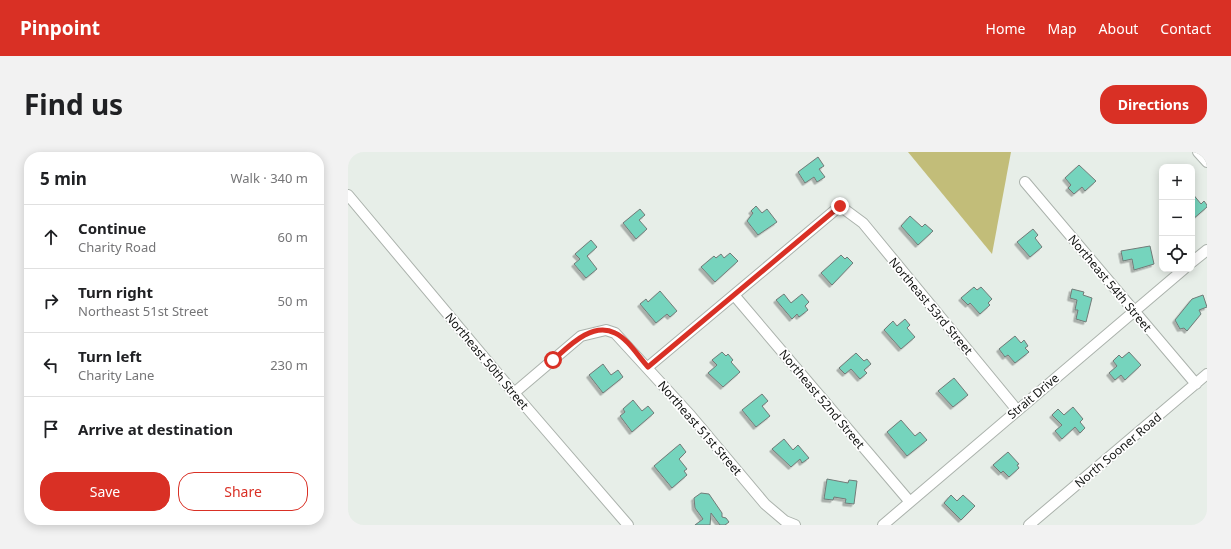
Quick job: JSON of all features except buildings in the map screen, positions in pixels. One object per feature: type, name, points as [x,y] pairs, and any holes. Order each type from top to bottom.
[{"type":"street","points":[[1198,152],[1207,162]]},
{"type":"street","name":"Northeast 54th Street","points":[[1025,182],[1196,384]]},
{"type":"street","name":"Northeast 50th Street","points":[[348,195],[514,393],[628,525]]},
{"type":"street","name":"Northeast 53rd Street","points":[[734,295],[840,206],[862,223],[1017,410]]},
{"type":"street","points":[[1195,260],[1207,250]]},
{"type":"street","name":"Strait Drive","points":[[883,525],[1180,272]]},
{"type":"street","points":[[648,367],[734,295]]},
{"type":"street","name":"Northeast 52nd Street","points":[[734,295],[910,502]]},
{"type":"street","name":"Northeast 51st Street","points":[[514,393],[581,336],[606,330],[615,333],[648,367],[766,504],[785,521],[795,525]]},
{"type":"street","name":"North Sooner Road","points":[[1030,525],[1207,374]]},
{"type":"shaded area","points":[[908,152],[1011,152],[992,254]]},
{"type":"route","points":[[553,360],[581,336],[606,330],[615,333],[623,339],[648,367],[840,206]]}]
